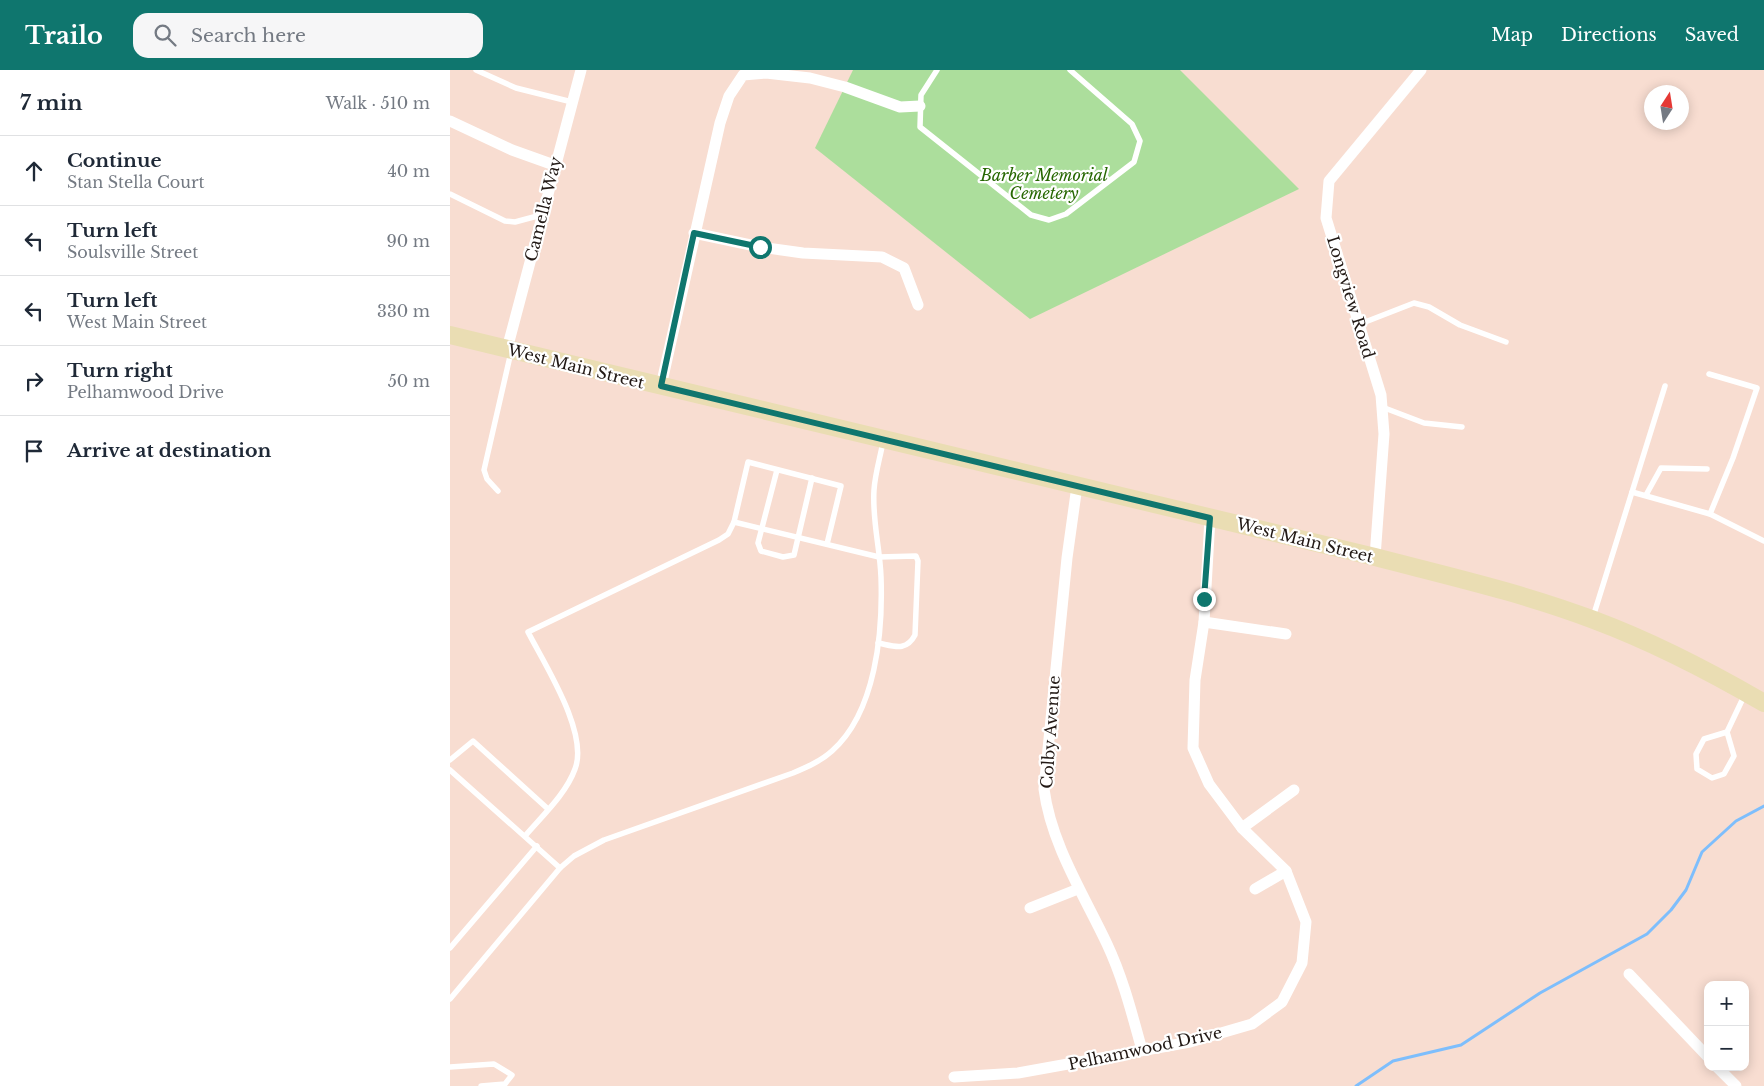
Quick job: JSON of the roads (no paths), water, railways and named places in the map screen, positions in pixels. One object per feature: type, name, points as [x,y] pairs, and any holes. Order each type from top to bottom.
[{"type":"main road","name":"West Main Street","points":[[450,335],[1374,557],[1542,603],[1592,619],[1682,658],[1764,703]]},
{"type":"street","name":"Camella Way","points":[[509,350],[541,215],[581,70]]},
{"type":"street","name":"Longview Road","points":[[1374,557],[1384,434],[1381,395],[1326,218],[1329,181],[1421,70]]},
{"type":"street","points":[[661,386],[720,123],[729,96],[743,75],[766,73],[810,78],[845,87],[900,107],[920,106]]},
{"type":"street","points":[[450,121],[512,150],[554,165]]},
{"type":"street","points":[[694,233],[760,247],[803,253],[882,257],[904,268],[918,305]]},
{"type":"street","name":"Colby Avenue","points":[[1078,486],[1067,558],[1044,789],[1051,825],[1073,872],[1078,889],[1108,946],[1119,973],[1142,1050]]},
{"type":"street","name":"Pelhamwood Drive","points":[[954,1076],[1018,1073],[1190,1042],[1252,1024],[1282,1002],[1302,963],[1306,922],[1286,871],[1242,828],[1209,784],[1193,748],[1196,680],[1204,622],[1210,518]]},
{"type":"street","points":[[1204,622],[1286,634]]},
{"type":"street","points":[[1242,828],[1294,790]]},
{"type":"street","points":[[1255,889],[1286,871]]},
{"type":"street","points":[[1030,908],[1078,889]]},
{"type":"street","points":[[1630,974],[1704,1053]]},
{"type":"street","points":[[1721,1071],[1736,1086]]},
{"type":"lane","points":[[476,70],[516,88],[572,102]]},
{"type":"lane","points":[[937,70],[920,95],[920,127],[1031,214],[1049,220],[1066,214],[1134,162],[1140,141],[1132,124],[1070,70]]},
{"type":"lane","points":[[450,194],[505,221],[515,222],[541,215]]},
{"type":"lane","points":[[1360,324],[1414,303],[1429,307],[1460,325],[1506,342]]},
{"type":"lane","points":[[498,491],[487,479],[484,470],[509,350]]},
{"type":"lane","points":[[1709,374],[1757,388],[1733,458],[1710,514]]},
{"type":"lane","points":[[1592,619],[1665,386]]},
{"type":"lane","points":[[1382,407],[1424,423],[1462,427]]},
{"type":"lane","points":[[450,999],[560,868],[574,856],[604,840],[793,773],[818,762],[841,742],[861,711],[870,683],[878,643],[881,607],[879,557],[874,520],[874,490],[884,440]]},
{"type":"lane","points":[[525,836],[548,809],[575,770],[579,757],[578,742],[566,708],[528,632],[728,534],[734,522],[748,462],[841,486],[827,544]]},
{"type":"lane","points":[[1646,495],[1661,468],[1707,469]]},
{"type":"lane","points":[[778,470],[758,543],[761,551],[783,557],[794,554],[812,478]]},
{"type":"lane","points":[[1632,492],[1710,514],[1764,541]]},
{"type":"lane","points":[[734,522],[879,557],[916,556],[918,561],[915,635],[910,645],[903,648],[878,643]]},
{"type":"lane","points":[[1727,732],[1704,739],[1696,754],[1698,769],[1712,778],[1724,774],[1734,756],[1727,732],[1746,693]]},
{"type":"lane","points":[[450,760],[473,741],[548,809]]},
{"type":"lane","points":[[450,770],[560,868]]},
{"type":"lane","points":[[450,948],[537,846]]},
{"type":"lane","points":[[450,1067],[494,1064],[512,1074],[505,1084],[481,1086]]},
{"type":"waterway","points":[[1356,1086],[1393,1061],[1461,1045],[1540,993],[1647,934],[1671,910],[1686,890],[1702,852],[1736,821],[1764,806]]},
{"type":"park label","name":"Barber Memorial Cemetery","points":[[1044,184]]}]
